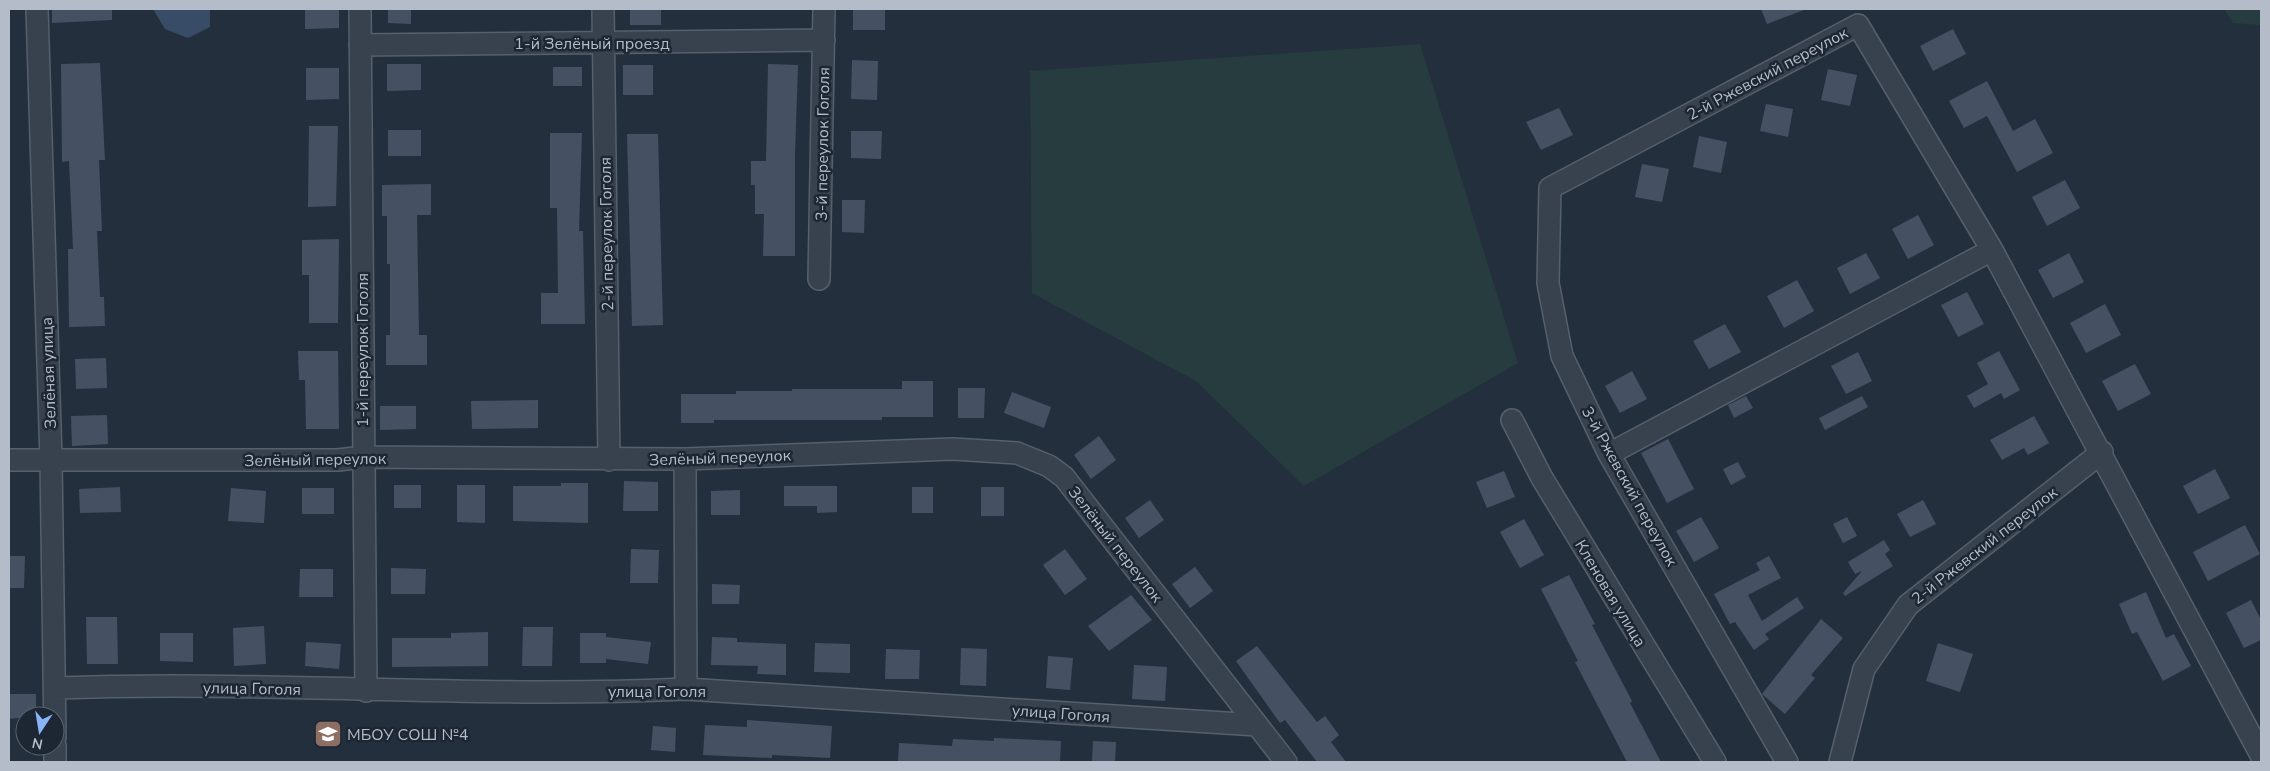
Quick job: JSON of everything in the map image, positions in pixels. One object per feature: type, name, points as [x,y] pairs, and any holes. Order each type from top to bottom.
[{"type":"street","name":"Зелёная улица","points":[[37,9],[51,460],[56,706]]},
{"type":"street","name":"1-й переулок Гоголя","points":[[360,9],[366,691]]},
{"type":"street","name":"2-й переулок Гоголя","points":[[603,9],[610,460]]},
{"type":"street","name":"3-й переулок Гоголя","points":[[819,279],[824,9]]},
{"type":"street","name":"2-й Ржевский переулок","points":[[1550,188],[1858,25],[1992,250],[2102,452],[2261,755]]},
{"type":"street","name":"1-й Зелёный проезд","points":[[360,44],[824,40]]},
{"type":"street","name":"3-й Ржевский переулок","points":[[1550,188],[1548,283],[1562,356],[1609,454],[1787,762]]},
{"type":"street","points":[[1609,454],[1992,250]]},
{"type":"street","name":"Кленовая улица","points":[[1512,420],[1542,478],[1715,762]]},
{"type":"street","name":"Зелёный переулок","points":[[9,460],[338,460],[363,457],[610,460],[953,450],[999,451],[1034,459],[1064,476],[1286,762]]},
{"type":"street","name":"2-й Ржевский переулок","points":[[1840,762],[1864,669],[1908,605],[2102,452]]},
{"type":"street","points":[[685,459],[686,689]]},
{"type":"street","name":"улица Гоголя","points":[[56,688],[112,686],[366,691],[630,692],[686,689],[1256,725]]},
{"type":"green space","points":[[2224,9],[2261,9],[2261,25],[2233,23]]},
{"type":"green space","points":[[1420,44],[1518,363],[1304,486],[1196,381],[1032,293],[1030,71]]},
{"type":"water","points":[[153,9],[210,9],[210,27],[188,38],[165,29]]},
{"type":"building","points":[[52,9],[112,9],[112,20],[52,23]]},
{"type":"building","points":[[305,9],[339,9],[339,28],[305,29]]},
{"type":"building","points":[[388,9],[411,9],[411,24],[388,23]]},
{"type":"building","points":[[630,9],[661,9],[661,25],[630,25]]},
{"type":"building","points":[[853,9],[885,9],[885,30],[853,30]]},
{"type":"building","points":[[1761,9],[1804,9],[1804,10],[1767,24]]},
{"type":"building","points":[[1953,29],[1966,54],[1933,71],[1920,46]]},
{"type":"building","points":[[852,60],[878,61],[877,100],[851,99]]},
{"type":"building","points":[[100,63],[105,160],[99,160],[102,231],[97,231],[100,297],[104,297],[105,326],[69,327],[68,249],[73,249],[69,161],[62,162],[61,64]]},
{"type":"building","points":[[387,64],[421,64],[421,90],[387,91]]},
{"type":"building","points":[[768,64],[798,65],[795,154],[795,256],[763,256],[764,214],[755,214],[755,185],[751,185],[751,161],[766,161]]},
{"type":"building","points":[[623,65],[653,65],[653,95],[623,95]]},
{"type":"building","points":[[553,67],[582,67],[582,86],[553,86]]},
{"type":"building","points":[[306,68],[339,68],[339,99],[306,100]]},
{"type":"building","points":[[1828,69],[1857,75],[1850,106],[1821,100]]},
{"type":"building","points":[[1987,81],[2013,131],[2035,119],[2053,153],[2017,172],[1987,116],[1964,128],[1949,101]]},
{"type":"building","points":[[1766,104],[1793,109],[1788,137],[1760,131]]},
{"type":"building","points":[[1559,108],[1573,135],[1541,150],[1526,122]]},
{"type":"building","points":[[309,126],[338,126],[336,206],[308,207]]},
{"type":"building","points":[[388,130],[421,130],[421,156],[388,156]]},
{"type":"building","points":[[851,131],[882,131],[881,159],[851,158]]},
{"type":"building","points":[[550,133],[582,133],[579,231],[583,231],[585,324],[541,324],[541,293],[558,293],[557,208],[550,208]]},
{"type":"building","points":[[627,134],[658,134],[663,325],[632,326]]},
{"type":"building","points":[[1699,136],[1727,142],[1721,173],[1693,167]]},
{"type":"building","points":[[1642,164],[1669,169],[1662,202],[1635,197]]},
{"type":"building","points":[[2065,180],[2080,208],[2047,226],[2032,197]]},
{"type":"building","points":[[431,184],[431,215],[417,215],[419,335],[427,335],[427,365],[386,365],[386,335],[390,335],[390,264],[387,264],[387,216],[382,216],[382,185]]},
{"type":"building","points":[[842,200],[865,200],[864,233],[842,232]]},
{"type":"building","points":[[1918,215],[1934,245],[1908,259],[1892,229]]},
{"type":"building","points":[[339,239],[338,323],[309,323],[309,275],[302,275],[302,240]]},
{"type":"building","points":[[1866,253],[1880,278],[1850,294],[1837,268]]},
{"type":"building","points":[[2069,253],[2084,282],[2053,298],[2038,270]]},
{"type":"building","points":[[1797,280],[1814,311],[1784,328],[1767,296]]},
{"type":"building","points":[[1967,292],[1984,324],[1958,337],[1941,305]]},
{"type":"building","points":[[2105,304],[2121,335],[2086,353],[2070,323]]},
{"type":"building","points":[[1725,324],[1741,352],[1709,369],[1693,341]]},
{"type":"building","points":[[298,351],[338,351],[339,429],[306,429],[305,380],[299,380]]},
{"type":"building","points":[[1999,351],[2020,390],[2004,399],[2001,393],[1974,408],[1967,396],[1988,384],[1977,363]]},
{"type":"building","points":[[1858,352],[1872,381],[1846,394],[1831,366]]},
{"type":"building","points":[[106,358],[107,388],[76,389],[75,359]]},
{"type":"building","points":[[2135,364],[2151,394],[2118,411],[2102,381]]},
{"type":"building","points":[[1632,371],[1647,399],[1620,413],[1605,386]]},
{"type":"building","points":[[902,381],[933,381],[933,417],[882,417],[882,420],[714,420],[714,423],[681,423],[681,394],[736,394],[736,391],[792,391],[792,389],[902,389]]},
{"type":"building","points":[[958,388],[985,388],[984,418],[958,418]]},
{"type":"building","points":[[1012,392],[1051,407],[1044,428],[1004,413]]},
{"type":"building","points":[[1746,396],[1753,408],[1734,418],[1728,405]]},
{"type":"building","points":[[1862,396],[1868,407],[1825,430],[1819,418]]},
{"type":"building","points":[[538,400],[538,428],[472,429],[471,401]]},
{"type":"building","points":[[380,406],[416,406],[416,429],[380,430]]},
{"type":"building","points":[[107,415],[108,444],[72,446],[71,416]]},
{"type":"building","points":[[2034,416],[2049,443],[2028,455],[2024,448],[2002,460],[1990,440]]},
{"type":"building","points":[[1099,436],[1116,460],[1091,479],[1074,455]]},
{"type":"building","points":[[1668,439],[1694,489],[1667,503],[1641,453]]},
{"type":"building","points":[[1738,462],[1746,477],[1731,485],[1723,469]]},
{"type":"building","points":[[2215,469],[2230,498],[2198,514],[2183,486]]},
{"type":"building","points":[[1504,471],[1515,497],[1487,508],[1476,482]]},
{"type":"building","points":[[624,481],[658,482],[658,511],[623,511]]},
{"type":"building","points":[[561,483],[588,483],[588,523],[513,521],[513,486],[561,486]]},
{"type":"building","points":[[394,485],[421,485],[421,508],[394,508]]},
{"type":"building","points":[[457,485],[485,485],[485,523],[457,522]]},
{"type":"building","points":[[784,486],[837,486],[837,512],[817,513],[817,506],[784,506]]},
{"type":"building","points":[[120,487],[121,512],[80,513],[79,489]]},
{"type":"building","points":[[912,487],[933,487],[933,513],[912,513]]},
{"type":"building","points":[[981,487],[1004,487],[1004,516],[981,516]]},
{"type":"building","points":[[231,488],[266,491],[264,523],[228,521]]},
{"type":"building","points":[[302,488],[334,488],[334,514],[302,514]]},
{"type":"building","points":[[740,490],[740,515],[711,515],[711,491]]},
{"type":"building","points":[[1150,500],[1164,520],[1139,538],[1125,518]]},
{"type":"building","points":[[1923,500],[1936,524],[1910,537],[1897,514]]},
{"type":"building","points":[[1701,517],[1719,548],[1694,562],[1676,531]]},
{"type":"building","points":[[1847,517],[1857,536],[1843,543],[1833,524]]},
{"type":"building","points":[[1524,519],[1544,555],[1520,568],[1500,532]]},
{"type":"building","points":[[2245,525],[2260,554],[2208,581],[2193,552]]},
{"type":"building","points":[[1884,540],[1890,550],[1885,554],[1893,566],[1845,596],[1843,593],[1862,571],[1855,574],[1848,562]]},
{"type":"building","points":[[631,549],[659,550],[658,583],[630,583]]},
{"type":"building","points":[[1065,549],[1087,579],[1065,595],[1043,565]]},
{"type":"building","points":[[9,556],[25,556],[24,588],[9,588]]},
{"type":"building","points":[[1769,556],[1781,578],[1748,595],[1762,621],[1797,597],[1804,608],[1765,634],[1769,639],[1754,650],[1735,622],[1730,624],[1714,594],[1760,570],[1756,563]]},
{"type":"building","points":[[1195,567],[1213,591],[1190,608],[1172,584]]},
{"type":"building","points":[[391,568],[426,569],[425,594],[391,594]]},
{"type":"building","points":[[300,569],[333,569],[333,597],[299,597]]},
{"type":"building","points":[[1569,575],[1595,624],[1592,625],[1632,701],[1630,703],[1661,762],[1627,762],[1575,662],[1578,661],[1541,589]]},
{"type":"building","points":[[712,584],[740,585],[739,604],[712,604]]},
{"type":"building","points":[[2146,592],[2166,638],[2174,634],[2191,666],[2163,681],[2137,632],[2132,634],[2119,604]]},
{"type":"building","points":[[1131,595],[1152,620],[1109,651],[1088,626]]},
{"type":"building","points":[[2251,600],[2261,620],[2261,640],[2244,648],[2226,613]]},
{"type":"building","points":[[86,617],[117,617],[118,664],[87,664]]},
{"type":"building","points":[[1821,619],[1843,638],[1811,675],[1815,678],[1785,714],[1762,694]]},
{"type":"building","points":[[264,626],[266,664],[234,666],[233,628]]},
{"type":"building","points":[[523,627],[553,627],[552,666],[522,666]]},
{"type":"building","points":[[488,632],[488,666],[392,667],[392,638],[451,638],[451,633]]},
{"type":"building","points":[[160,633],[193,633],[193,662],[160,661]]},
{"type":"building","points":[[580,633],[606,633],[606,637],[651,642],[648,664],[606,659],[606,663],[580,663]]},
{"type":"building","points":[[712,637],[737,638],[737,642],[786,644],[786,675],[757,674],[758,666],[711,665]]},
{"type":"building","points":[[306,642],[341,644],[339,669],[305,666]]},
{"type":"building","points":[[815,643],[850,644],[850,673],[814,672]]},
{"type":"building","points":[[1938,643],[1973,654],[1960,692],[1926,681]]},
{"type":"building","points":[[1257,646],[1317,722],[1325,716],[1339,735],[1331,742],[1346,762],[1317,762],[1285,720],[1280,723],[1236,661]]},
{"type":"building","points":[[961,648],[987,649],[986,686],[960,685]]},
{"type":"building","points":[[886,649],[920,650],[919,679],[885,679]]},
{"type":"building","points":[[1048,656],[1073,658],[1070,690],[1046,688]]},
{"type":"building","points":[[1134,665],[1167,667],[1165,701],[1132,699]]},
{"type":"building","points":[[9,694],[36,694],[36,706],[15,706],[15,718],[9,719]]},
{"type":"building","points":[[747,720],[832,726],[830,758],[772,755],[772,758],[703,755],[705,725],[747,727]]},
{"type":"building","points":[[653,726],[676,728],[675,752],[651,750]]},
{"type":"building","points":[[994,738],[1061,741],[1060,762],[898,762],[899,743],[952,746],[953,739],[994,741]]},
{"type":"building","points":[[1093,741],[1116,742],[1115,762],[1092,762]]},
{"type":"place","name":"МБОУ СОШ №4","points":[[328,734]]}]
